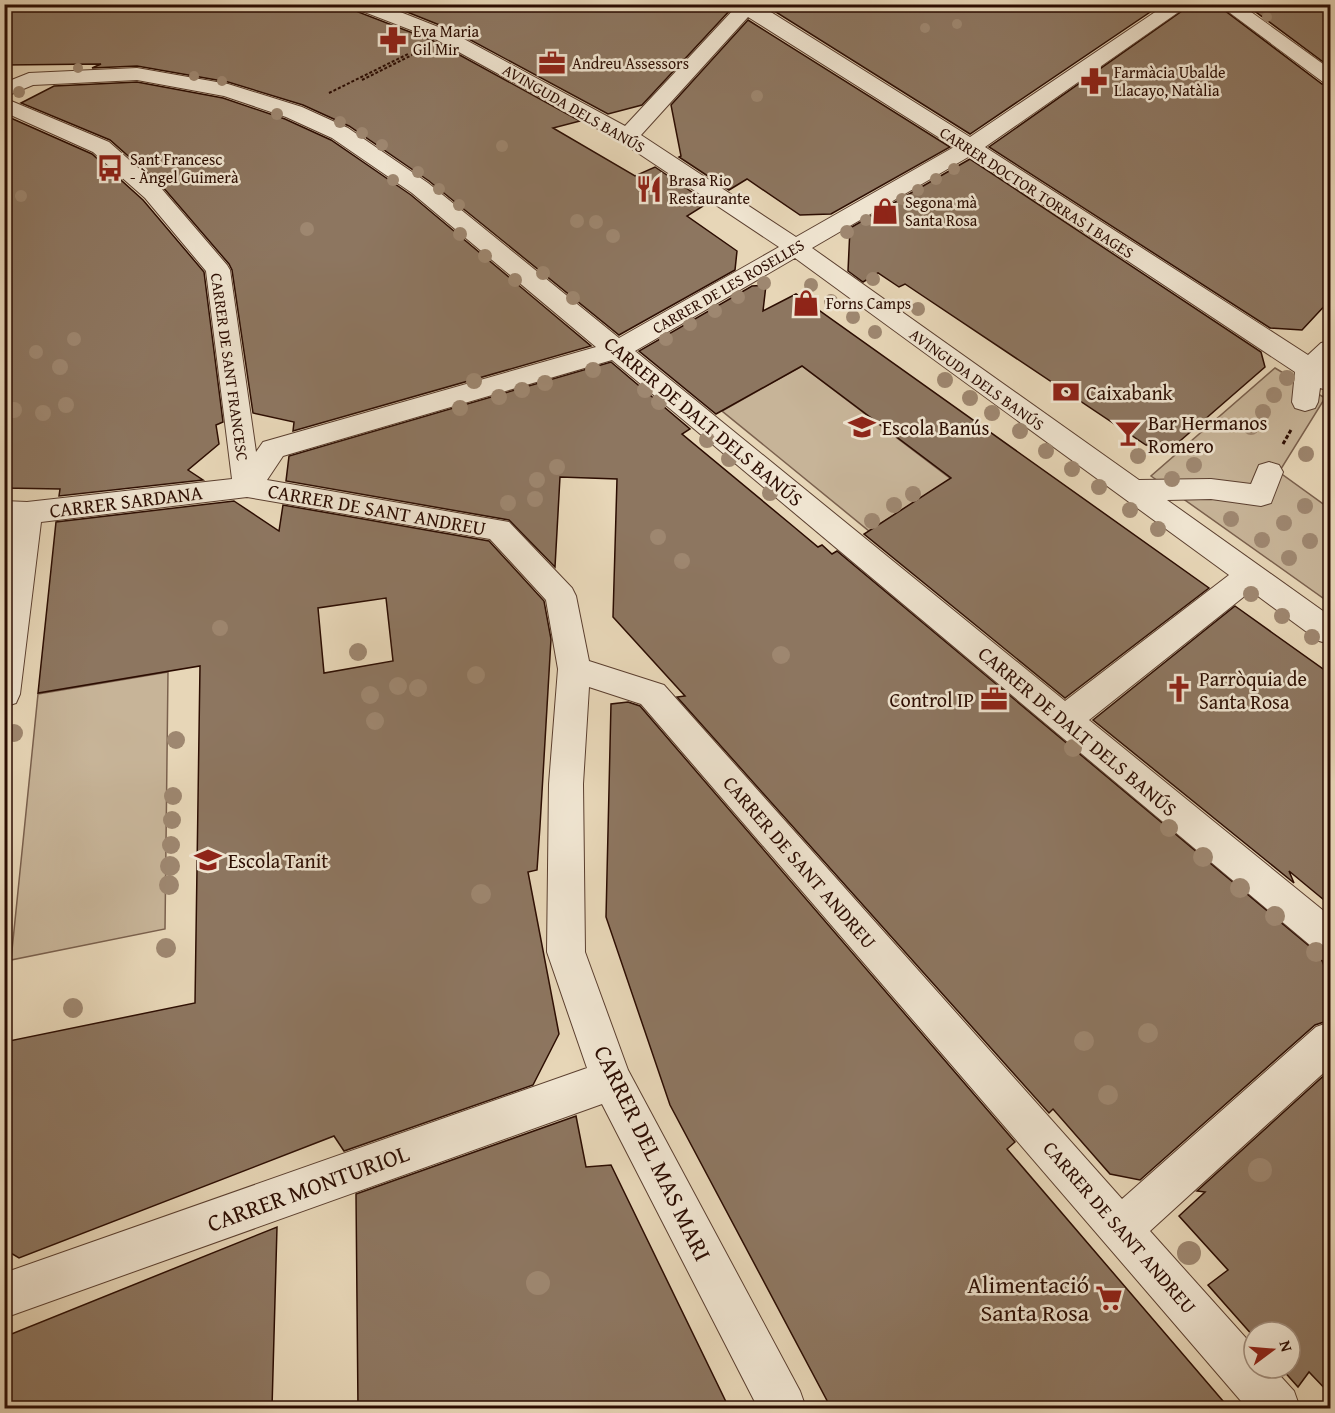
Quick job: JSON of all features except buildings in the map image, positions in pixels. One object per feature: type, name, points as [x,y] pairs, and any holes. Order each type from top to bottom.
[{"type":"street","name":"AVINGUDA DELS BANÚS","points":[[361,4],[444,36],[628,136],[795,247],[1330,632]]},
{"type":"street","name":"CARRER DE LES ROSELLES","points":[[247,488],[273,449],[617,350],[970,147],[1181,4]]},
{"type":"street","points":[[1227,4],[1330,78]]},
{"type":"street","points":[[628,136],[746,6]]},
{"type":"street","name":"CARRER DOCTOR TORRAS I BAGES","points":[[746,6],[970,147],[1320,376]]},
{"type":"street","name":"CARRER DE DALT DELS BANÚS","points":[[4,91],[29,79],[137,74],[228,90],[294,111],[340,133],[420,188],[1330,939]]},
{"type":"street","name":"CARRER DE SANT FRANCESC","points":[[4,104],[101,147],[153,193],[218,270],[247,488]]},
{"type":"street","points":[[1305,402],[1320,376],[1330,349]]},
{"type":"street","points":[[1131,490],[1212,489],[1261,496],[1269,472]]},
{"type":"street","name":"CARRER SARDANA","points":[[16,512],[247,488]]},
{"type":"street","name":"CARRER DE SANT ANDREU","points":[[247,488],[499,530],[561,596],[574,669],[652,694],[1277,1408]]},
{"type":"street","points":[[4,694],[16,512]]},
{"type":"street","points":[[1065,720],[1251,575]]},
{"type":"street","name":"CARRER DEL MAS MARI","points":[[574,669],[566,784],[566,952],[611,1080],[783,1408]]},
{"type":"street","points":[[1121,1228],[1330,1041]]},
{"type":"street","name":"CARRER MONTURIOL","points":[[4,1296],[611,1080]]},
{"type":"path","points":[[329,90],[412,49]]},
{"type":"path","points":[[322,98],[417,51]]},
{"type":"path","points":[[1269,472],[1305,402]]},
{"type":"shaded area","name":"Escola Banús","points":[[802,366],[951,479],[869,531],[722,411]]},
{"type":"shaded area","points":[[1275,368],[1325,398],[1279,472],[1330,509],[1330,603],[1151,476]]},
{"type":"shaded area","points":[[168,672],[165,929],[11,960],[38,694]]},
{"type":"place","name":"Eva Maria Gil Mir","points":[[393,40]]},
{"type":"place","name":"Andreu Assessors","points":[[552,63]]},
{"type":"place","name":"Farmàcia Ubalde Llacayo, Natàlia","points":[[1094,81]]},
{"type":"place","name":"Sant Francesc - Àngel Guimerà","points":[[110,168]]},
{"type":"place","name":"Brasa Rio Restaurante","points":[[649,189]]},
{"type":"place","name":"Segona mà Santa Rosa","points":[[885,211]]},
{"type":"place","name":"Forns Camps","points":[[806,303]]},
{"type":"place","name":"Caixabank","points":[[1066,392]]},
{"type":"place","name":"Escola Banús","points":[[862,427]]},
{"type":"place","name":"Bar Hermanos Romero","points":[[1128,433]]},
{"type":"place","name":"Parròquia de Santa Rosa","points":[[1179,689]]},
{"type":"place","name":"Control IP","points":[[994,699]]},
{"type":"place","name":"Escola Tanit","points":[[208,860]]},
{"type":"place","name":"Alimentació Santa Rosa","points":[[1109,1298]]}]
